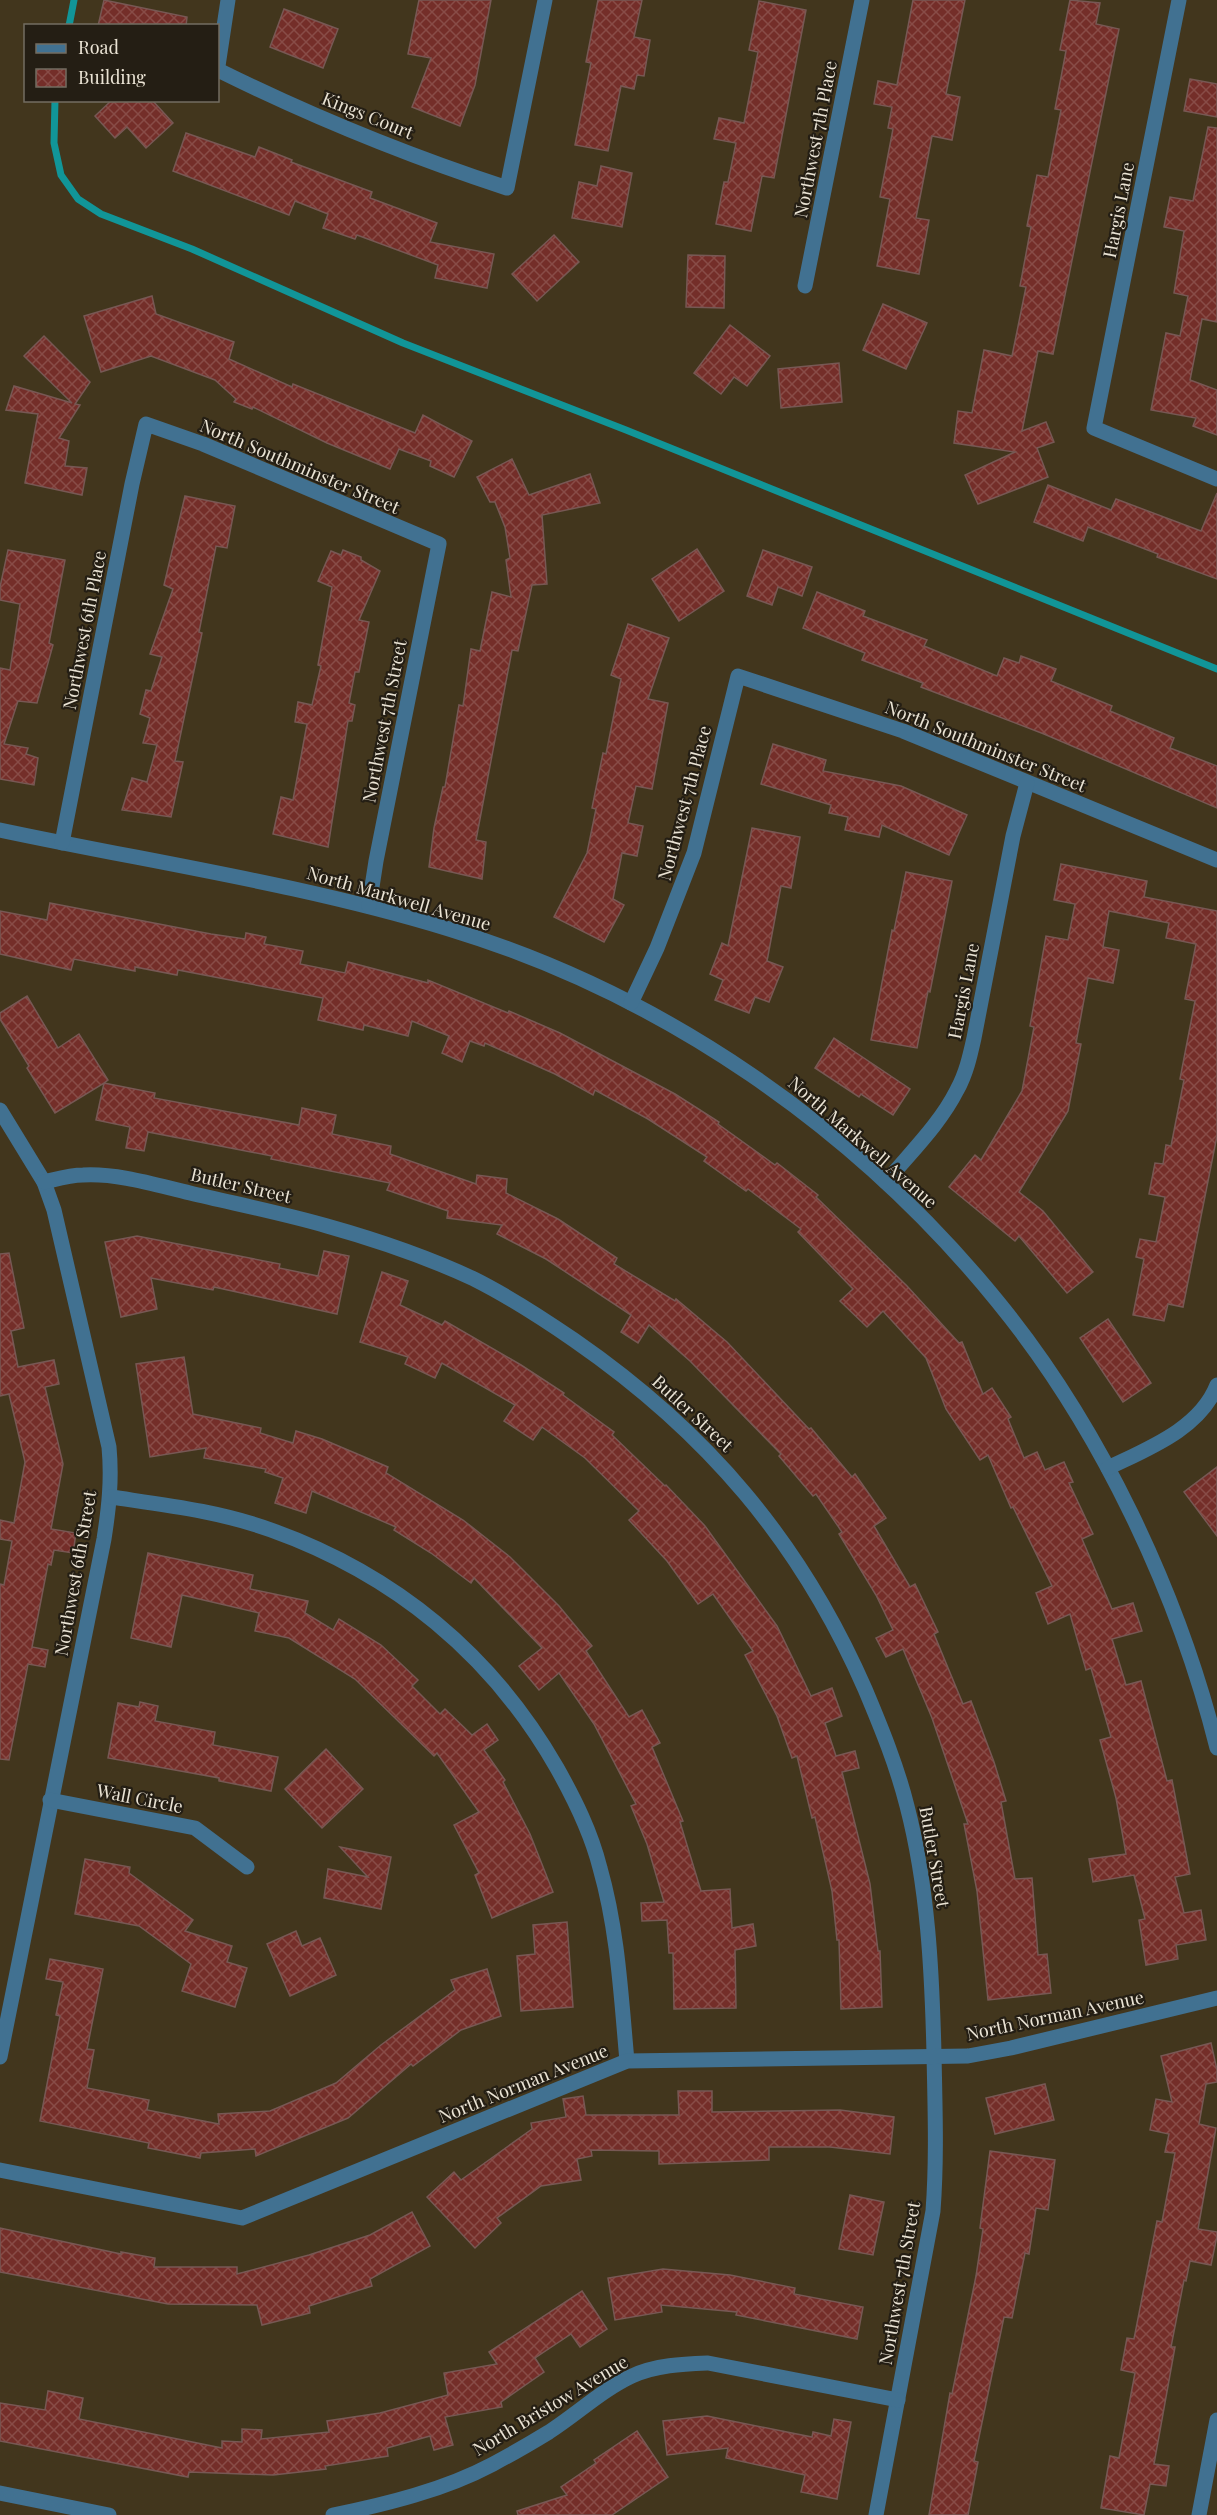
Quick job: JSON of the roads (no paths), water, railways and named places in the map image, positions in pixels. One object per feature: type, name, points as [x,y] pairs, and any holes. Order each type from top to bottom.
[{"type":"street","points":[[219,61],[228,0]]},
{"type":"street","name":"Kings Court","points":[[219,69],[267,94],[416,156],[507,188],[545,0]]},
{"type":"street","name":"Northwest 7th Place","points":[[805,285],[862,0]]},
{"type":"street","name":"Hargis Lane","points":[[1179,0],[1094,428],[1217,479]]},
{"type":"street","name":"North Southminster Street","points":[[146,424],[202,444],[439,544]]},
{"type":"street","name":"Northwest 6th Place","points":[[62,843],[132,484],[146,424]]},
{"type":"street","name":"Northwest 7th Street","points":[[369,906],[439,544]]},
{"type":"street","name":"Northwest 7th Place","points":[[631,1003],[667,926],[694,853],[738,676]]},
{"type":"street","name":"North Southminster Street","points":[[738,676],[903,731],[1075,804],[1129,822],[1217,860]]},
{"type":"street","name":"Hargis Lane","points":[[886,1182],[936,1122],[956,1092],[966,1070],[1013,836],[1027,783]]},
{"type":"street","name":"North Markwell Avenue","points":[[0,830],[321,894],[452,930],[509,950],[631,1003],[726,1056],[759,1079],[819,1125],[886,1182],[936,1231],[999,1302],[1053,1378],[1108,1468],[1154,1561],[1181,1630],[1208,1710],[1217,1748]]},
{"type":"street","name":"Northwest 6th Street","points":[[0,1110],[44,1182],[56,1220],[109,1447],[111,1497],[0,2057]]},
{"type":"street","name":"Butler Street","points":[[44,1182],[82,1175],[111,1176],[151,1184],[312,1221],[360,1235],[475,1280],[550,1324],[615,1368],[714,1457],[768,1520],[806,1575],[844,1642],[891,1754],[908,1807],[920,1868],[933,1983],[934,2056]]},
{"type":"street","points":[[1108,1468],[1187,1425],[1203,1408],[1217,1385]]},
{"type":"street","points":[[111,1497],[217,1513],[270,1529],[320,1550],[387,1586],[419,1608],[466,1648],[516,1704],[550,1755],[580,1809],[600,1866],[613,1920],[627,2061]]},
{"type":"street","name":"Wall Circle","points":[[50,1800],[195,1828],[247,1867]]},
{"type":"street","name":"North Norman Avenue","points":[[0,2170],[242,2218],[627,2061],[968,2055],[1011,2048],[1217,1998]]},
{"type":"street","name":"Northwest 7th Street","points":[[876,2515],[933,2211],[936,2164],[934,2056]]},
{"type":"street","name":"North Bristow Avenue","points":[[333,2515],[399,2500],[451,2483],[491,2465],[548,2432],[612,2387],[634,2375],[655,2368],[708,2363],[898,2400]]},
{"type":"street","points":[[1198,2515],[1217,2420]]},
{"type":"street","points":[[0,2493],[109,2515]]},
{"type":"waterway","points":[[69,24],[74,0]]},
{"type":"waterway","points":[[55,102],[54,143],[61,175],[78,199],[101,214],[192,249],[403,343],[626,430],[1217,669]]}]
